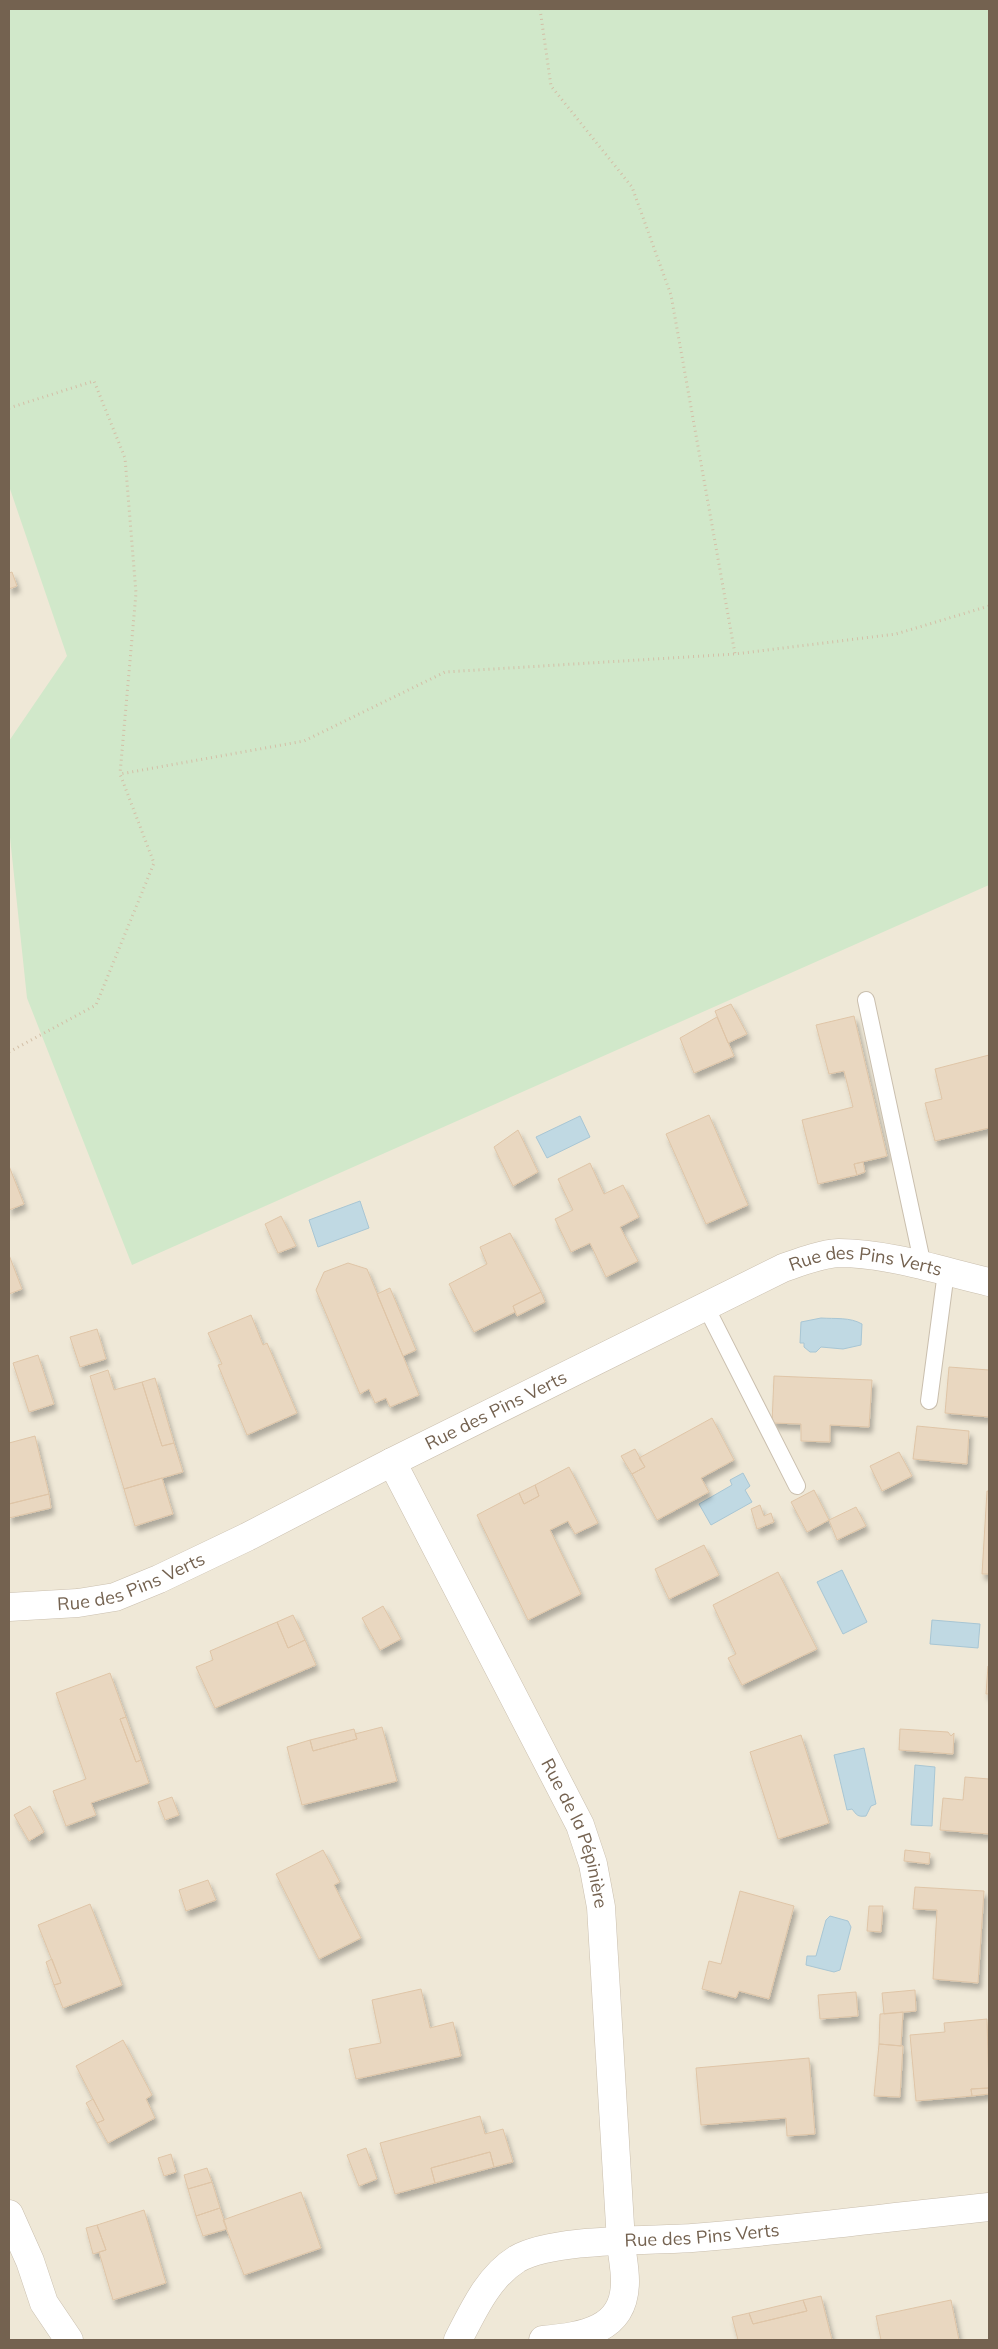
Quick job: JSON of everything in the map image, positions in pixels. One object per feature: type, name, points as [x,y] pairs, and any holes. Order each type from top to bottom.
[{"type":"street","name":"Rue des Pins Verts","points":[[9,1607],[78,1603],[115,1597],[159,1579],[247,1537],[392,1462],[783,1268],[813,1258],[837,1253],[865,1255],[989,1282]]},
{"type":"street","name":"Rue de la Pépinière","points":[[392,1462],[580,1825],[593,1864],[601,1907],[625,2282],[619,2309],[602,2328],[580,2337],[543,2340]]},
{"type":"street","name":"Rue des Pins Verts","points":[[458,2340],[492,2280],[518,2259],[547,2249],[586,2243],[694,2238],[989,2207]]},
{"type":"street","points":[[9,2214],[30,2261],[44,2302],[69,2340]]},
{"type":"lane","points":[[866,1000],[934,1269],[929,1400]]},
{"type":"lane","points":[[706,1307],[798,1486]]},
{"type":"path","points":[[540,9],[551,86],[632,187],[670,295],[735,654]]},
{"type":"path","points":[[9,408],[94,381],[125,458],[135,583],[120,774],[154,863],[96,1005],[9,1052]]},
{"type":"path","points":[[120,774],[304,741],[445,672],[735,654],[896,634],[989,606]]},
{"type":"shaded area","points":[[9,9],[989,9],[989,2340],[9,2340]]},
{"type":"green space","points":[[9,9],[989,9],[989,885],[132,1265],[27,998],[9,828],[9,741],[67,656],[9,486]]},
{"type":"water","points":[[580,1116],[590,1137],[547,1158],[536,1137]]},
{"type":"water","points":[[360,1201],[369,1228],[318,1247],[309,1220]]},
{"type":"water","points":[[821,1318],[847,1319],[862,1324],[861,1345],[843,1349],[821,1347],[816,1352],[810,1352],[804,1347],[804,1343],[800,1343],[801,1322]]},
{"type":"water","points":[[743,1473],[750,1486],[745,1490],[752,1502],[711,1525],[699,1504],[732,1485],[730,1480]]},
{"type":"water","points":[[842,1570],[867,1622],[843,1634],[817,1582]]},
{"type":"water","points":[[932,1620],[980,1624],[978,1648],[930,1644]]},
{"type":"water","points":[[864,1748],[876,1804],[871,1806],[866,1816],[859,1816],[852,1809],[847,1810],[834,1755]]},
{"type":"water","points":[[915,1765],[935,1767],[932,1826],[911,1825]]},
{"type":"water","points":[[830,1916],[848,1921],[851,1927],[840,1970],[834,1972],[806,1965],[807,1956],[816,1956],[826,1920]]},
{"type":"building","points":[[12,572],[17,586],[9,589],[9,573]]},
{"type":"building","points":[[731,1004],[747,1034],[728,1043],[715,1011]]},
{"type":"building","points":[[854,1016],[887,1156],[854,1164],[857,1175],[818,1184],[802,1120],[853,1107],[844,1071],[829,1074],[816,1025]]},
{"type":"building","points":[[717,1017],[734,1056],[694,1073],[680,1038]]},
{"type":"building","points":[[989,1055],[989,1128],[935,1141],[925,1103],[942,1099],[935,1069]]},
{"type":"building","points":[[709,1115],[748,1205],[706,1224],[666,1134]]},
{"type":"building","points":[[518,1130],[538,1172],[513,1186],[494,1147]]},
{"type":"building","points":[[863,1162],[865,1172],[857,1175],[854,1164]]},
{"type":"building","points":[[590,1163],[604,1194],[623,1185],[639,1217],[620,1227],[638,1261],[606,1277],[590,1243],[571,1252],[555,1219],[573,1210],[558,1179]]},
{"type":"building","points":[[9,1166],[24,1204],[9,1210]]},
{"type":"building","points":[[281,1216],[296,1246],[278,1253],[265,1224]]},
{"type":"building","points":[[510,1233],[541,1292],[513,1306],[515,1312],[474,1332],[449,1284],[487,1264],[480,1247]]},
{"type":"building","points":[[9,1255],[22,1289],[9,1294]]},
{"type":"building","points":[[348,1263],[367,1269],[419,1395],[390,1407],[386,1398],[375,1403],[369,1389],[360,1394],[316,1290],[324,1272]]},
{"type":"building","points":[[390,1288],[416,1350],[403,1356],[377,1294]]},
{"type":"building","points":[[541,1292],[545,1302],[517,1316],[513,1306]]},
{"type":"building","points":[[251,1315],[263,1345],[267,1343],[297,1413],[247,1435],[218,1365],[222,1364],[208,1333]]},
{"type":"building","points":[[97,1329],[106,1359],[80,1367],[70,1337]]},
{"type":"building","points":[[38,1355],[54,1404],[29,1412],[13,1363]]},
{"type":"building","points":[[949,1367],[989,1370],[989,1417],[945,1413]]},
{"type":"building","points":[[108,1370],[114,1390],[142,1382],[162,1446],[174,1443],[183,1472],[124,1489],[90,1376]]},
{"type":"building","points":[[774,1376],[872,1380],[869,1427],[830,1425],[830,1442],[801,1441],[801,1424],[772,1423]]},
{"type":"building","points":[[155,1378],[174,1443],[162,1446],[142,1382]]},
{"type":"building","points":[[712,1418],[734,1460],[701,1478],[709,1492],[657,1520],[632,1474],[645,1467],[639,1458]]},
{"type":"building","points":[[917,1426],[969,1431],[967,1464],[913,1459]]},
{"type":"building","points":[[35,1436],[49,1494],[9,1504],[9,1443]]},
{"type":"building","points":[[635,1449],[645,1467],[632,1474],[621,1456]]},
{"type":"building","points":[[899,1452],[912,1476],[882,1491],[870,1466]]},
{"type":"building","points":[[569,1467],[598,1523],[575,1534],[568,1521],[550,1530],[581,1594],[528,1620],[477,1515],[519,1493],[524,1504],[539,1496],[535,1485]]},
{"type":"building","points":[[162,1478],[173,1514],[135,1526],[124,1489]]},
{"type":"building","points":[[535,1485],[539,1496],[524,1504],[519,1493]]},
{"type":"building","points":[[814,1490],[829,1520],[807,1532],[791,1502]]},
{"type":"building","points":[[987,1491],[989,1491],[989,1574],[982,1574]]},
{"type":"building","points":[[49,1494],[51,1508],[9,1518],[9,1504]]},
{"type":"building","points":[[760,1505],[764,1516],[771,1513],[774,1522],[757,1529],[751,1509]]},
{"type":"building","points":[[856,1507],[866,1526],[837,1540],[829,1520]]},
{"type":"building","points":[[704,1545],[719,1575],[669,1599],[655,1569]]},
{"type":"building","points":[[778,1572],[817,1649],[742,1685],[728,1658],[736,1654],[713,1605]]},
{"type":"building","points":[[383,1606],[401,1639],[380,1650],[362,1618]]},
{"type":"building","points":[[293,1615],[305,1640],[288,1648],[277,1622]]},
{"type":"building","points":[[277,1622],[288,1648],[305,1640],[316,1665],[215,1708],[196,1667],[213,1660],[210,1651]]},
{"type":"building","points":[[988,1666],[989,1694],[986,1694]]},
{"type":"building","points":[[110,1673],[126,1717],[120,1719],[136,1762],[141,1760],[149,1783],[91,1803],[96,1815],[66,1826],[53,1791],[86,1779],[56,1693]]},
{"type":"building","points":[[126,1717],[141,1760],[136,1762],[120,1719]]},
{"type":"building","points":[[382,1727],[397,1781],[302,1805],[287,1747],[310,1740],[313,1751],[357,1739],[355,1734]]},
{"type":"building","points":[[354,1729],[357,1739],[313,1751],[310,1740]]},
{"type":"building","points":[[900,1729],[948,1732],[951,1736],[954,1733],[953,1754],[899,1750]]},
{"type":"building","points":[[801,1735],[829,1823],[778,1839],[750,1752]]},
{"type":"building","points":[[965,1777],[989,1779],[989,1834],[940,1830],[943,1798],[963,1800]]},
{"type":"building","points":[[172,1797],[179,1815],[165,1820],[158,1802]]},
{"type":"building","points":[[30,1806],[44,1832],[29,1841],[14,1815]]},
{"type":"building","points":[[323,1850],[340,1882],[334,1885],[361,1938],[319,1959],[276,1874]]},
{"type":"building","points":[[905,1850],[930,1853],[929,1864],[904,1861]]},
{"type":"building","points":[[208,1880],[216,1900],[186,1911],[179,1890]]},
{"type":"building","points":[[915,1887],[984,1891],[978,1983],[933,1979],[937,1910],[913,1909]]},
{"type":"building","points":[[740,1891],[794,1906],[769,1999],[739,1991],[736,1998],[702,1989],[709,1961],[721,1964]]},
{"type":"building","points":[[90,1904],[122,1985],[63,2008],[54,1985],[61,1983],[38,1925]]},
{"type":"building","points":[[869,1906],[883,1906],[881,1932],[867,1931]]},
{"type":"building","points":[[52,1959],[61,1983],[54,1985],[46,1962]]},
{"type":"building","points":[[421,1989],[430,2028],[453,2022],[461,2056],[356,2079],[349,2049],[381,2043],[372,2000]]},
{"type":"building","points":[[915,1990],[916,2011],[884,2014],[882,1993]]},
{"type":"building","points":[[856,1992],[858,2016],[820,2019],[818,1995]]},
{"type":"building","points":[[903,2012],[901,2046],[879,2044],[880,2014]]},
{"type":"building","points":[[987,2019],[989,2088],[971,2089],[972,2096],[916,2101],[910,2035],[945,2032],[944,2023]]},
{"type":"building","points":[[123,2040],[152,2095],[146,2099],[155,2118],[108,2143],[97,2123],[104,2120],[76,2066]]},
{"type":"building","points":[[879,2044],[903,2046],[900,2097],[874,2096]]},
{"type":"building","points":[[809,2058],[815,2134],[787,2136],[786,2118],[701,2125],[696,2068]]},
{"type":"building","points":[[989,2088],[989,2094],[972,2096],[971,2089]]},
{"type":"building","points":[[93,2099],[104,2120],[97,2123],[86,2103]]},
{"type":"building","points":[[480,2116],[485,2134],[503,2129],[513,2162],[494,2167],[490,2152],[431,2168],[435,2183],[395,2194],[380,2143]]},
{"type":"building","points":[[366,2148],[377,2179],[359,2186],[347,2155]]},
{"type":"building","points":[[490,2152],[494,2167],[435,2183],[431,2168]]},
{"type":"building","points":[[171,2154],[176,2172],[164,2176],[158,2158]]},
{"type":"building","points":[[207,2168],[212,2182],[188,2189],[184,2175]]},
{"type":"building","points":[[212,2182],[220,2208],[196,2216],[188,2189]]},
{"type":"building","points":[[301,2192],[321,2248],[244,2275],[223,2220]]},
{"type":"building","points":[[220,2208],[227,2229],[203,2236],[196,2216]]},
{"type":"building","points":[[144,2210],[166,2283],[113,2300],[99,2252],[106,2250],[97,2225]]},
{"type":"building","points":[[97,2225],[106,2250],[93,2254],[86,2228]]},
{"type":"building","points":[[821,2296],[832,2340],[738,2340],[732,2317],[749,2313],[753,2324],[807,2311],[803,2300]]},
{"type":"building","points":[[803,2300],[807,2311],[753,2324],[749,2313]]},
{"type":"building","points":[[951,2300],[959,2340],[881,2340],[876,2316]]}]
